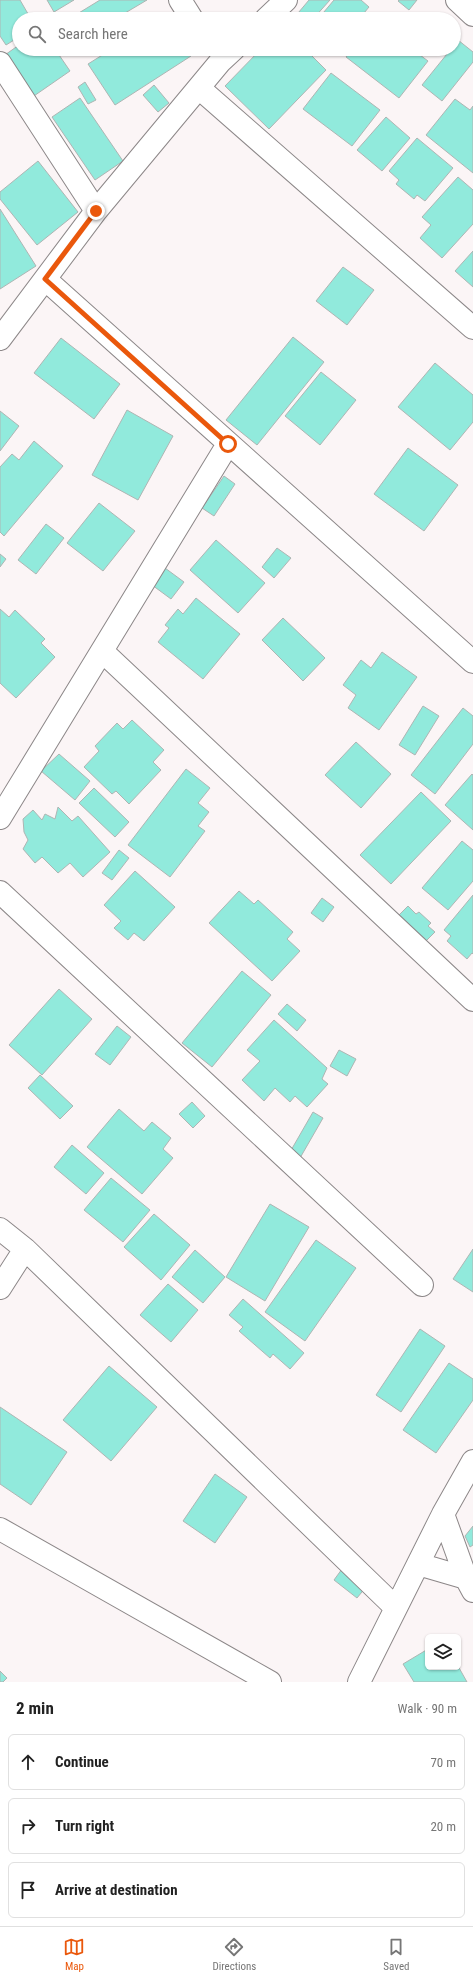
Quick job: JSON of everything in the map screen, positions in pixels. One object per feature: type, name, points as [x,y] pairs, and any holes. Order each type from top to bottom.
[{"type":"street","points":[[180,0],[188,12]]},
{"type":"street","points":[[273,12],[286,0]]},
{"type":"street","points":[[457,0],[473,15]]},
{"type":"street","points":[[0,339],[96,211],[199,88],[221,56]]},
{"type":"street","points":[[0,63],[96,211]]},
{"type":"street","points":[[199,88],[473,328]]},
{"type":"street","points":[[45,279],[473,662]]},
{"type":"street","points":[[0,818],[228,444]]},
{"type":"street","points":[[102,651],[473,1000]]},
{"type":"street","points":[[0,892],[422,1285]]},
{"type":"street","points":[[0,1229],[25,1249],[396,1608]]},
{"type":"street","points":[[0,1288],[25,1249]]},
{"type":"street","points":[[360,1682],[443,1514],[473,1461]]},
{"type":"street","points":[[443,1514],[470,1584]]},
{"type":"street","points":[[0,1528],[270,1682]]},
{"type":"street","points":[[418,1564],[470,1584]]},
{"type":"building","points":[[0,0],[20,0],[27,12],[12,12],[12,41],[6,45],[0,36]]},
{"type":"building","points":[[47,0],[74,0],[54,12]]},
{"type":"building","points":[[100,0],[147,0],[127,12],[80,12]]},
{"type":"building","points":[[309,0],[330,0],[319,12],[299,12]]},
{"type":"building","points":[[334,0],[361,0],[369,7],[365,12],[324,12]]},
{"type":"building","points":[[417,0],[409,10],[398,1]]},
{"type":"building","points":[[461,42],[473,52],[473,62],[442,101],[422,85],[445,56],[461,56]]},
{"type":"building","points":[[12,50],[12,56],[60,56],[70,71],[31,98],[2,57]]},
{"type":"building","points":[[101,56],[191,56],[115,105],[88,64]]},
{"type":"building","points":[[254,56],[312,56],[326,70],[269,129],[225,86]]},
{"type":"building","points":[[421,56],[428,61],[399,98],[346,57]]},
{"type":"building","points":[[331,73],[380,110],[352,146],[303,109]]},
{"type":"building","points":[[85,82],[96,100],[88,104],[78,87]]},
{"type":"building","points":[[154,85],[169,103],[158,112],[143,95]]},
{"type":"building","points":[[80,98],[123,161],[95,180],[52,117]]},
{"type":"building","points":[[455,99],[470,110],[473,106],[473,173],[426,135]]},
{"type":"building","points":[[386,117],[410,138],[382,171],[357,150]]},
{"type":"building","points":[[417,138],[453,168],[425,201],[417,195],[414,199],[396,184],[399,180],[389,171]]},
{"type":"building","points":[[38,161],[78,212],[37,245],[0,199],[0,192]]},
{"type":"building","points":[[458,177],[473,190],[473,224],[442,258],[420,238],[431,225],[422,217]]},
{"type":"building","points":[[0,209],[36,266],[0,289]]},
{"type":"building","points":[[473,251],[473,287],[455,271]]},
{"type":"building","points":[[343,267],[374,290],[347,325],[316,301]]},
{"type":"building","points":[[293,337],[324,362],[257,445],[226,420]]},
{"type":"building","points":[[61,338],[120,384],[94,419],[34,373]]},
{"type":"building","points":[[435,363],[473,395],[473,422],[450,450],[398,407]]},
{"type":"building","points":[[321,372],[356,400],[320,445],[285,416]]},
{"type":"building","points":[[127,410],[173,436],[138,500],[92,475]]},
{"type":"building","points":[[0,411],[19,426],[0,451]]},
{"type":"building","points":[[34,441],[63,466],[4,536],[0,532],[0,467],[12,454],[19,460]]},
{"type":"building","points":[[408,448],[458,485],[424,531],[374,494]]},
{"type":"building","points":[[224,476],[235,484],[214,516],[202,508]]},
{"type":"building","points":[[99,503],[135,531],[103,571],[67,543]]},
{"type":"building","points":[[46,524],[64,538],[36,574],[18,560]]},
{"type":"building","points":[[216,540],[265,583],[238,613],[190,570]]},
{"type":"building","points":[[277,548],[291,558],[274,578],[262,567]]},
{"type":"building","points":[[0,554],[6,559],[0,567]]},
{"type":"building","points":[[165,568],[184,582],[171,599],[152,585]]},
{"type":"building","points":[[196,598],[240,634],[203,679],[158,642],[169,628],[165,625],[178,609],[183,614]]},
{"type":"building","points":[[0,609],[9,617],[15,610],[45,639],[41,643],[55,657],[16,698],[0,683]]},
{"type":"building","points":[[283,618],[325,658],[303,681],[262,640]]},
{"type":"building","points":[[382,652],[417,677],[379,730],[348,708],[356,695],[343,685],[361,660],[371,668]]},
{"type":"building","points":[[423,706],[439,716],[415,755],[399,745]]},
{"type":"building","points":[[463,708],[473,716],[473,744],[435,794],[411,775]]},
{"type":"building","points":[[132,720],[164,750],[153,762],[161,770],[129,804],[116,791],[112,794],[84,767],[99,751],[95,746],[117,723],[123,729]]},
{"type":"building","points":[[356,742],[391,774],[361,808],[325,775]]},
{"type":"building","points":[[59,754],[90,781],[75,800],[41,771]]},
{"type":"building","points":[[186,769],[210,788],[198,803],[209,812],[198,826],[205,831],[170,877],[128,845]]},
{"type":"building","points":[[472,774],[473,775],[473,830],[445,805]]},
{"type":"building","points":[[94,788],[129,822],[115,837],[79,803]]},
{"type":"building","points":[[421,792],[451,821],[391,884],[360,855]]},
{"type":"building","points":[[58,807],[72,821],[78,816],[110,852],[83,877],[70,863],[58,873],[42,857],[35,863],[23,849],[28,840],[24,832],[23,819],[33,810],[42,820],[45,814],[55,819]]},
{"type":"building","points":[[462,841],[473,850],[473,881],[448,910],[422,888]]},
{"type":"building","points":[[119,850],[129,858],[112,880],[102,873]]},
{"type":"building","points":[[135,871],[175,907],[144,941],[134,933],[128,940],[114,928],[121,921],[104,905]]},
{"type":"building","points":[[239,891],[254,904],[258,900],[293,932],[287,939],[300,951],[272,981],[209,923]]},
{"type":"building","points":[[473,895],[473,954],[472,953],[467,959],[447,941],[451,936],[444,930]]},
{"type":"building","points":[[322,898],[334,907],[323,922],[311,913]]},
{"type":"building","points":[[408,906],[416,914],[419,912],[431,923],[428,926],[435,932],[424,943],[397,917]]},
{"type":"building","points":[[242,971],[271,995],[212,1067],[182,1043]]},
{"type":"building","points":[[59,989],[92,1019],[42,1075],[9,1045]]},
{"type":"building","points":[[287,1004],[306,1020],[297,1031],[278,1014]]},
{"type":"building","points":[[274,1020],[327,1068],[322,1079],[328,1084],[307,1107],[295,1096],[290,1102],[275,1088],[264,1101],[242,1080],[260,1061],[247,1050]]},
{"type":"building","points":[[117,1026],[131,1037],[110,1065],[95,1054]]},
{"type":"building","points":[[339,1050],[356,1059],[347,1076],[330,1066]]},
{"type":"building","points":[[40,1075],[73,1106],[60,1119],[28,1088]]},
{"type":"building","points":[[192,1102],[205,1116],[193,1128],[179,1114]]},
{"type":"building","points":[[119,1109],[144,1131],[152,1122],[171,1138],[163,1149],[173,1158],[142,1194],[87,1147]]},
{"type":"building","points":[[313,1112],[323,1118],[300,1158],[290,1152]]},
{"type":"building","points":[[72,1145],[104,1173],[86,1194],[54,1167]]},
{"type":"building","points":[[111,1178],[150,1210],[123,1242],[84,1210]]},
{"type":"building","points":[[270,1204],[309,1227],[265,1301],[226,1277]]},
{"type":"building","points":[[154,1214],[190,1245],[161,1280],[124,1247]]},
{"type":"building","points":[[316,1240],[356,1268],[305,1341],[265,1312]]},
{"type":"building","points":[[473,1249],[473,1292],[453,1279]]},
{"type":"building","points":[[195,1250],[225,1277],[203,1303],[172,1277]]},
{"type":"building","points":[[168,1284],[198,1310],[171,1342],[140,1315]]},
{"type":"building","points":[[243,1299],[304,1353],[290,1369],[273,1354],[270,1358],[239,1331],[243,1327],[229,1315]]},
{"type":"building","points":[[420,1329],[445,1346],[401,1412],[376,1395]]},
{"type":"building","points":[[449,1363],[473,1379],[473,1400],[436,1453],[403,1430]]},
{"type":"building","points":[[109,1366],[157,1407],[111,1461],[63,1420]]},
{"type":"building","points":[[0,1407],[67,1452],[31,1505],[0,1484]]},
{"type":"building","points":[[215,1474],[247,1497],[215,1543],[183,1521]]},
{"type":"building","points":[[473,1526],[473,1545],[470,1547],[465,1536]]},
{"type":"building","points":[[342,1569],[366,1587],[357,1598],[334,1580]]},
{"type":"building","points":[[425,1651],[425,1670],[460,1670],[467,1682],[414,1682],[403,1664]]},
{"type":"building","points":[[0,1671],[7,1678],[3,1682],[0,1682]]},
{"type":"route","points":[[96,211],[45,279],[228,444]]}]
